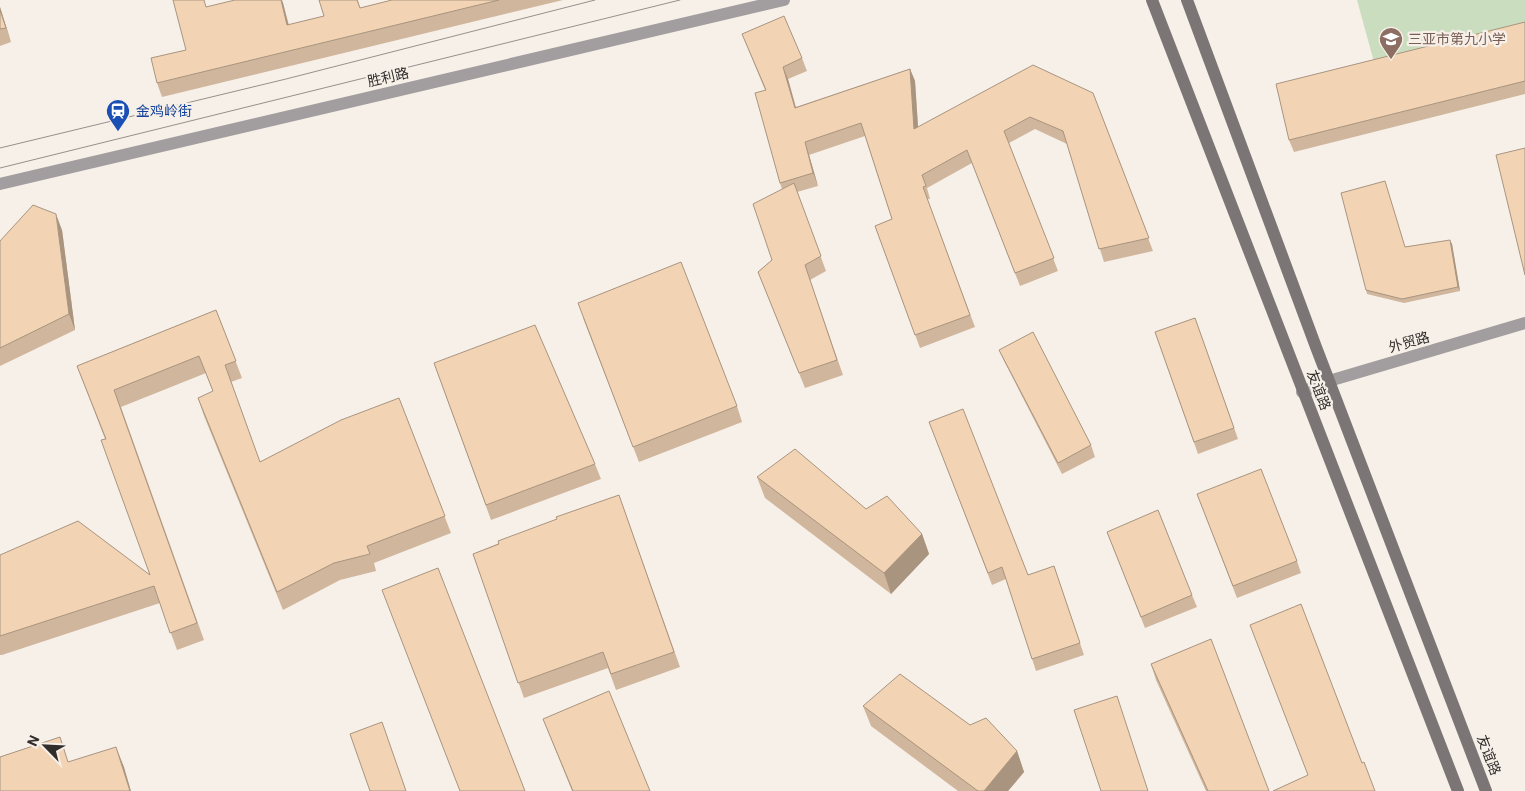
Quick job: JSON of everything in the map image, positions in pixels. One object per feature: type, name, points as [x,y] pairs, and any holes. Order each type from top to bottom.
[{"type":"main road","name":"友谊路","points":[[1152,0],[1302,392],[1458,791]]},
{"type":"main road","name":"友谊路","points":[[1187,0],[1329,381],[1486,791]]},
{"type":"street","name":"胜利路","points":[[0,184],[784,0]]},
{"type":"street","name":"外贸路","points":[[1302,392],[1329,381],[1525,323]]},
{"type":"green space","points":[[1357,0],[1525,0],[1525,24],[1374,62]]},
{"type":"building","points":[[173,0],[204,0],[206,7],[235,0],[281,0],[287,25],[324,16],[319,0],[357,0],[360,8],[392,0],[499,0],[157,83],[151,58],[186,50]]},
{"type":"building","points":[[0,10],[6,28],[0,29]]},
{"type":"building","points":[[784,16],[802,58],[783,67],[795,108],[910,69],[914,129],[1033,65],[1093,93],[1149,238],[1099,249],[1063,131],[1030,117],[1004,131],[1054,258],[1015,273],[967,150],[922,175],[926,186],[923,187],[970,315],[915,335],[875,226],[892,219],[861,123],[805,142],[813,173],[780,183],[755,93],[766,90],[742,34]]},
{"type":"building","points":[[1525,22],[1525,81],[1289,140],[1276,84]]},
{"type":"building","points":[[1525,148],[1525,275],[1496,155]]},
{"type":"building","points":[[1385,181],[1405,247],[1450,240],[1458,287],[1402,299],[1366,290],[1341,193]]},
{"type":"building","points":[[794,183],[821,256],[805,265],[837,360],[799,373],[758,272],[772,260],[753,204]]},
{"type":"building","points":[[33,205],[56,214],[69,314],[0,348],[0,241]]},
{"type":"building","points":[[681,262],[737,406],[633,447],[578,303]]},
{"type":"building","points":[[216,310],[236,361],[225,365],[260,462],[341,420],[399,398],[445,516],[367,546],[370,554],[334,563],[277,592],[198,398],[213,391],[199,356],[114,390],[197,623],[170,633],[154,586],[0,636],[0,555],[78,521],[150,575],[101,440],[106,439],[77,366]]},
{"type":"building","points":[[1195,318],[1234,428],[1194,442],[1155,332]]},
{"type":"building","points":[[535,325],[595,464],[486,505],[434,363]]},
{"type":"building","points":[[1033,332],[1091,445],[1058,463],[999,350]]},
{"type":"building","points":[[963,409],[1028,575],[1054,566],[1080,643],[1032,659],[1002,567],[988,573],[929,422]]},
{"type":"building","points":[[795,449],[866,509],[887,496],[922,534],[884,573],[757,477]]},
{"type":"building","points":[[1261,469],[1297,561],[1233,586],[1197,494]]},
{"type":"building","points":[[619,495],[674,652],[611,674],[603,652],[518,683],[473,554],[499,544],[498,541],[557,519],[556,517]]},
{"type":"building","points":[[1158,510],[1192,595],[1141,617],[1107,532]]},
{"type":"building","points":[[438,568],[525,791],[460,791],[382,590]]},
{"type":"building","points":[[1301,604],[1362,763],[1364,762],[1375,791],[1273,791],[1308,775],[1250,625]]},
{"type":"building","points":[[1211,639],[1269,791],[1208,791],[1151,664]]},
{"type":"building","points":[[900,674],[970,725],[986,718],[1017,751],[984,791],[978,791],[863,706]]},
{"type":"building","points":[[609,691],[650,791],[573,791],[543,719]]},
{"type":"building","points":[[1117,696],[1148,791],[1101,791],[1074,710]]},
{"type":"building","points":[[382,722],[406,791],[370,791],[350,734]]},
{"type":"building","points":[[60,737],[68,762],[116,747],[130,791],[0,791],[0,757]]},
{"type":"tram line","points":[[0,148],[286,79],[595,0]]},
{"type":"tram line","points":[[0,168],[680,0]]},
{"type":"place","name":"三亚市第九小学","points":[[1391,60]]},
{"type":"place","name":"金鸡岭街","points":[[118,132]]}]
